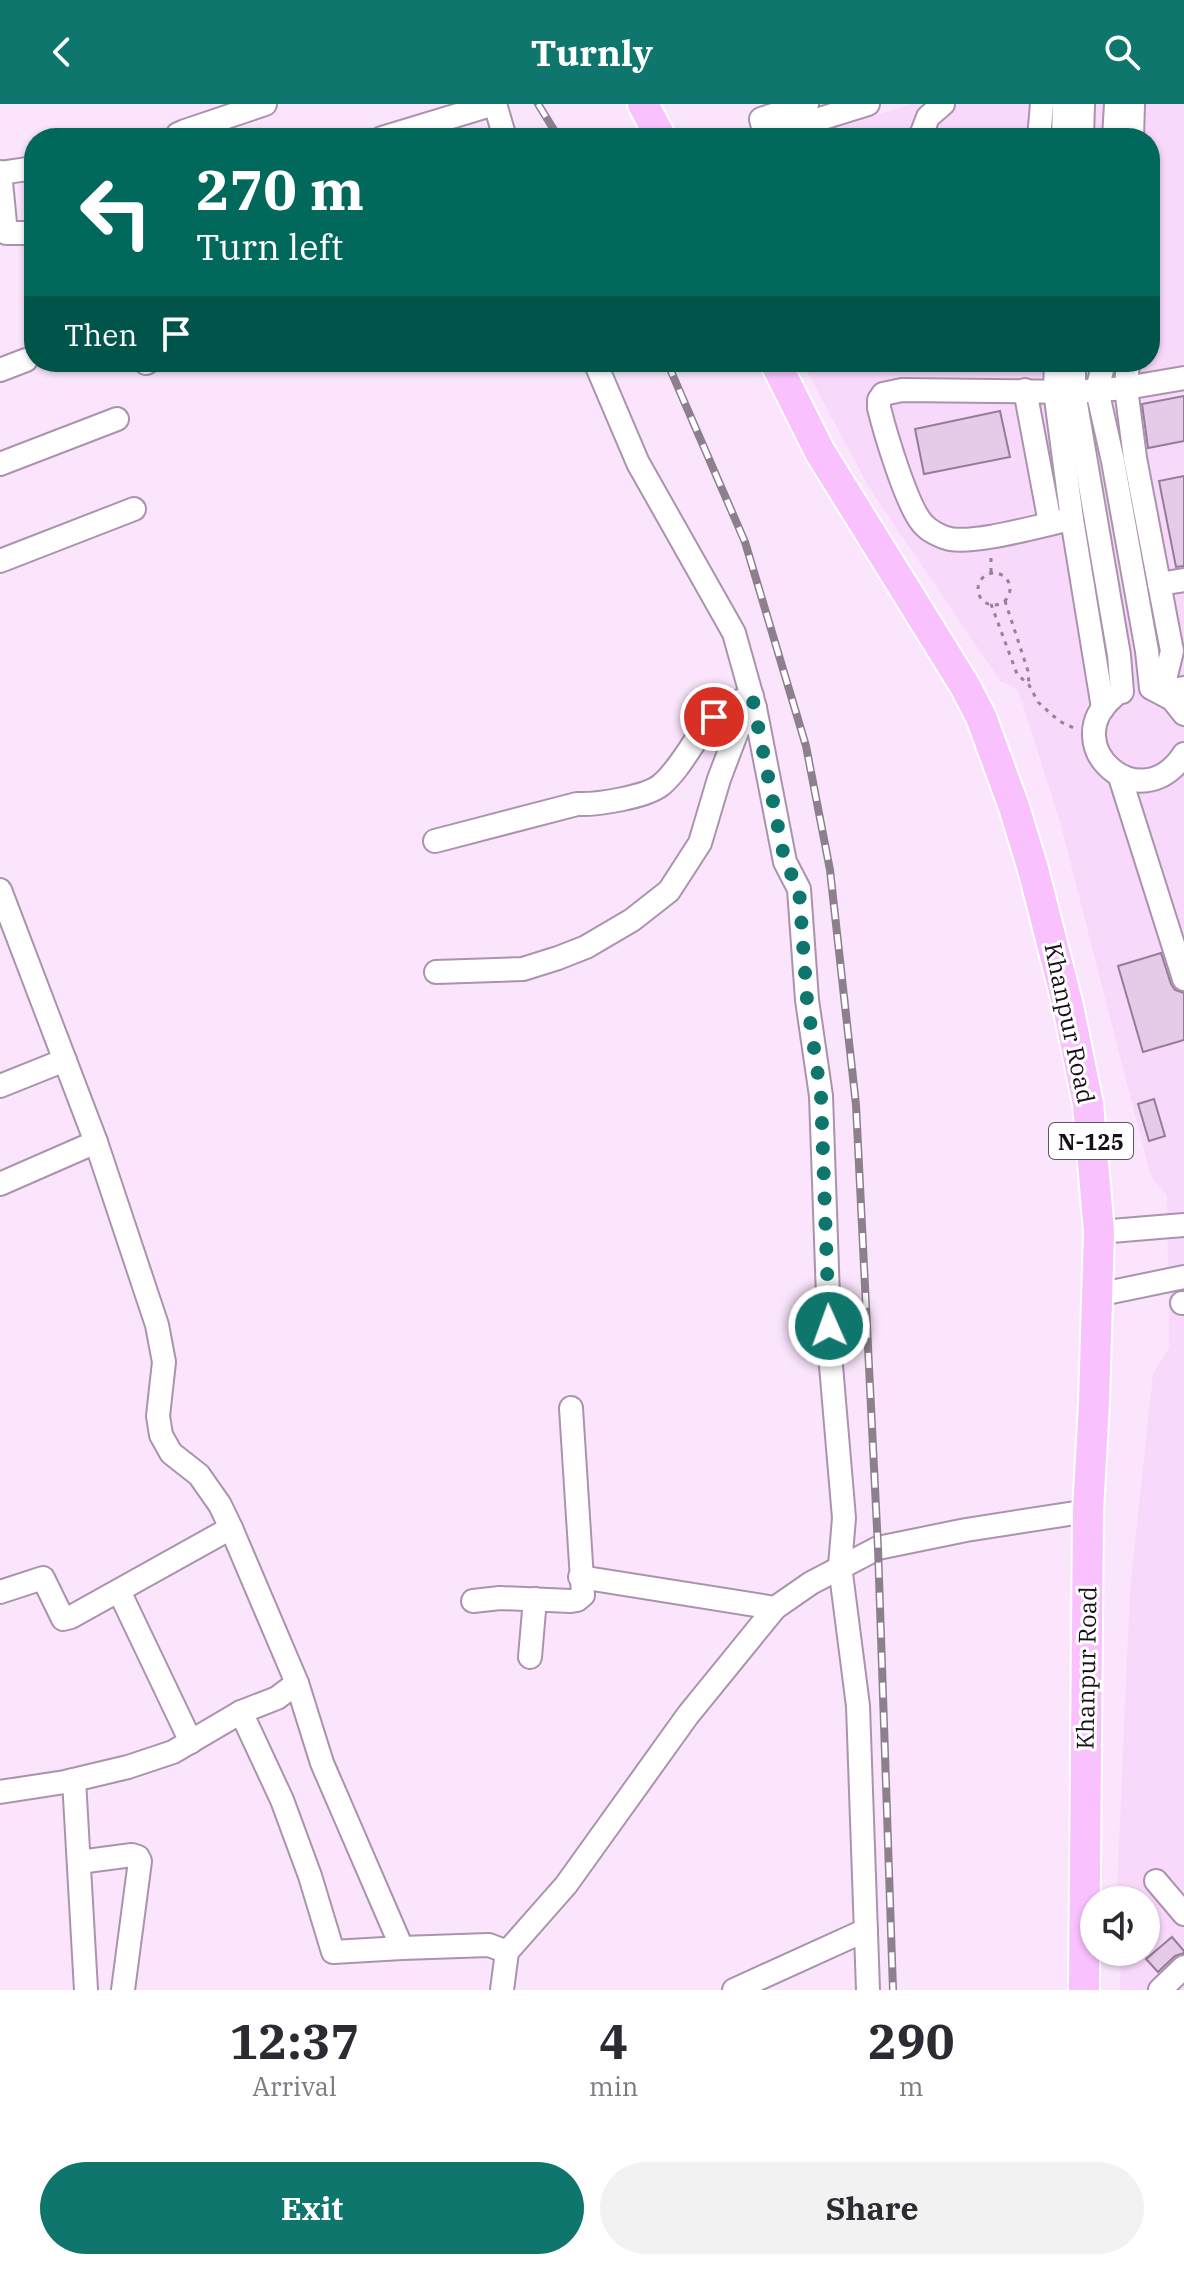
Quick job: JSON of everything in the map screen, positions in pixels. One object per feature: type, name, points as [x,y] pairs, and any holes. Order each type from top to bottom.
[{"type":"highway","points":[[643,104],[656,128]]},
{"type":"highway","name":"Khanpur Road","points":[[780,372],[820,452],[965,686],[981,717],[1036,882],[1071,1020],[1088,1104],[1099,1232],[1088,1511],[1084,1990]]},
{"type":"street","points":[[194,128],[265,104]]},
{"type":"street","points":[[415,128],[494,104],[502,128]]},
{"type":"street","points":[[763,128],[761,119],[807,104]]},
{"type":"street","points":[[924,128],[928,117],[943,104]]},
{"type":"street","points":[[1040,128],[1042,104]]},
{"type":"street","points":[[1063,128],[1064,104]]},
{"type":"street","points":[[1082,128],[1083,104]]},
{"type":"street","points":[[1115,128],[1116,104]]},
{"type":"street","points":[[1132,128],[1133,104]]},
{"type":"street","points":[[789,128],[856,106]]},
{"type":"street","points":[[24,169],[0,172],[6,233],[24,233]]},
{"type":"street","points":[[0,370],[24,361]]},
{"type":"street","points":[[599,372],[638,463],[734,633],[754,702],[785,862],[799,889],[807,1000],[821,1096],[830,1354],[844,1518],[840,1566],[858,1706],[868,1990]]},
{"type":"street","points":[[1059,372],[1119,655],[1122,692]]},
{"type":"street","points":[[1061,521],[1064,391],[1071,372]]},
{"type":"street","points":[[1102,372],[1097,390],[1124,459],[1159,584],[1172,651],[1166,689]]},
{"type":"street","points":[[1127,372],[1124,459],[1147,651],[1166,689],[1184,714]]},
{"type":"street","points":[[1061,521],[973,539],[949,539],[934,533],[913,509],[879,408],[883,394],[891,391],[1097,390],[1184,378]]},
{"type":"street","points":[[1025,390],[1061,521],[1103,708]]},
{"type":"street","points":[[0,464],[117,419]]},
{"type":"street","points":[[0,561],[134,509]]},
{"type":"street","points":[[1159,584],[1184,580]]},
{"type":"street","points":[[1166,689],[1138,687],[1115,695],[1103,708],[1095,725],[1094,737],[1102,760],[1120,777],[1184,979]]},
{"type":"street","points":[[435,841],[577,804],[593,805],[631,797],[659,787],[714,717],[726,707],[754,702]]},
{"type":"street","points":[[436,972],[523,969],[558,958],[586,947],[632,920],[669,891],[700,843],[738,729],[754,702]]},
{"type":"street","points":[[1120,777],[1144,781],[1167,773],[1182,761]]},
{"type":"street","points":[[0,890],[96,1142],[157,1325],[164,1362],[158,1416],[161,1435],[171,1453],[199,1475],[220,1505],[231,1528],[297,1683],[322,1763],[402,1948]]},
{"type":"street","points":[[0,1086],[65,1060]]},
{"type":"street","points":[[0,1184],[96,1142]]},
{"type":"street","points":[[1099,1232],[1184,1225]]},
{"type":"street","points":[[1097,1295],[1184,1277]]},
{"type":"street","points":[[473,1601],[500,1598],[571,1601],[583,1595],[571,1408]]},
{"type":"street","points":[[502,1990],[507,1952],[566,1885],[688,1715],[775,1608],[840,1566],[878,1548],[966,1530],[1088,1511]]},
{"type":"street","points":[[0,1592],[43,1578],[63,1619],[71,1617],[231,1528]]},
{"type":"street","points":[[580,1577],[775,1608]]},
{"type":"street","points":[[119,1591],[191,1742]]},
{"type":"street","points":[[530,1657],[535,1599]]},
{"type":"street","points":[[0,1792],[74,1780],[173,1752],[241,1712],[277,1698],[297,1683]]},
{"type":"street","points":[[241,1712],[282,1800],[333,1952],[489,1945],[507,1952]]},
{"type":"street","points":[[74,1780],[86,1990]]},
{"type":"street","points":[[79,1862],[132,1855],[140,1861],[123,1990]]},
{"type":"street","points":[[1156,1881],[1184,1914]]},
{"type":"street","points":[[734,1990],[866,1930]]},
{"type":"street","points":[[1160,1990],[1184,1967]]},
{"type":"path","points":[[991,604],[1005,600],[1010,591],[1003,575],[991,573],[978,586],[981,598],[991,604],[1017,674],[1029,685],[1038,702],[1059,721],[1094,737]]},
{"type":"path","points":[[1005,600],[1028,671],[1029,685]]},
{"type":"shaded area","points":[[911,104],[1184,104],[1184,1990],[1120,1990],[1121,1966],[1160,1966],[1160,1886],[1117,1886],[1130,1591],[1153,1374],[1169,1348],[1167,1195],[1151,1177],[1060,822],[1018,689],[1001,682],[870,489],[807,372],[1160,372],[1160,128],[840,128]]},
{"type":"building","points":[[1184,396],[1184,441],[1148,448],[1142,404]]},
{"type":"building","points":[[1000,411],[1010,457],[924,474],[915,429]]},
{"type":"building","points":[[1184,476],[1184,566],[1176,567],[1159,481]]},
{"type":"building","points":[[1161,953],[1171,984],[1175,990],[1184,993],[1184,1040],[1143,1052],[1118,966]]},
{"type":"building","points":[[1154,1099],[1165,1136],[1149,1141],[1138,1104]]},
{"type":"building","points":[[1172,1937],[1184,1953],[1175,1956],[1158,1972],[1152,1966],[1160,1966],[1160,1947]]},
{"type":"railway","points":[[538,104],[553,128]]},
{"type":"railway","points":[[671,372],[745,542],[806,746],[830,870],[856,1105],[878,1548],[893,1990]]},
{"type":"route","points":[[714,717],[726,707],[752,696],[785,862],[799,889],[807,1000],[821,1096],[829,1326]]}]
